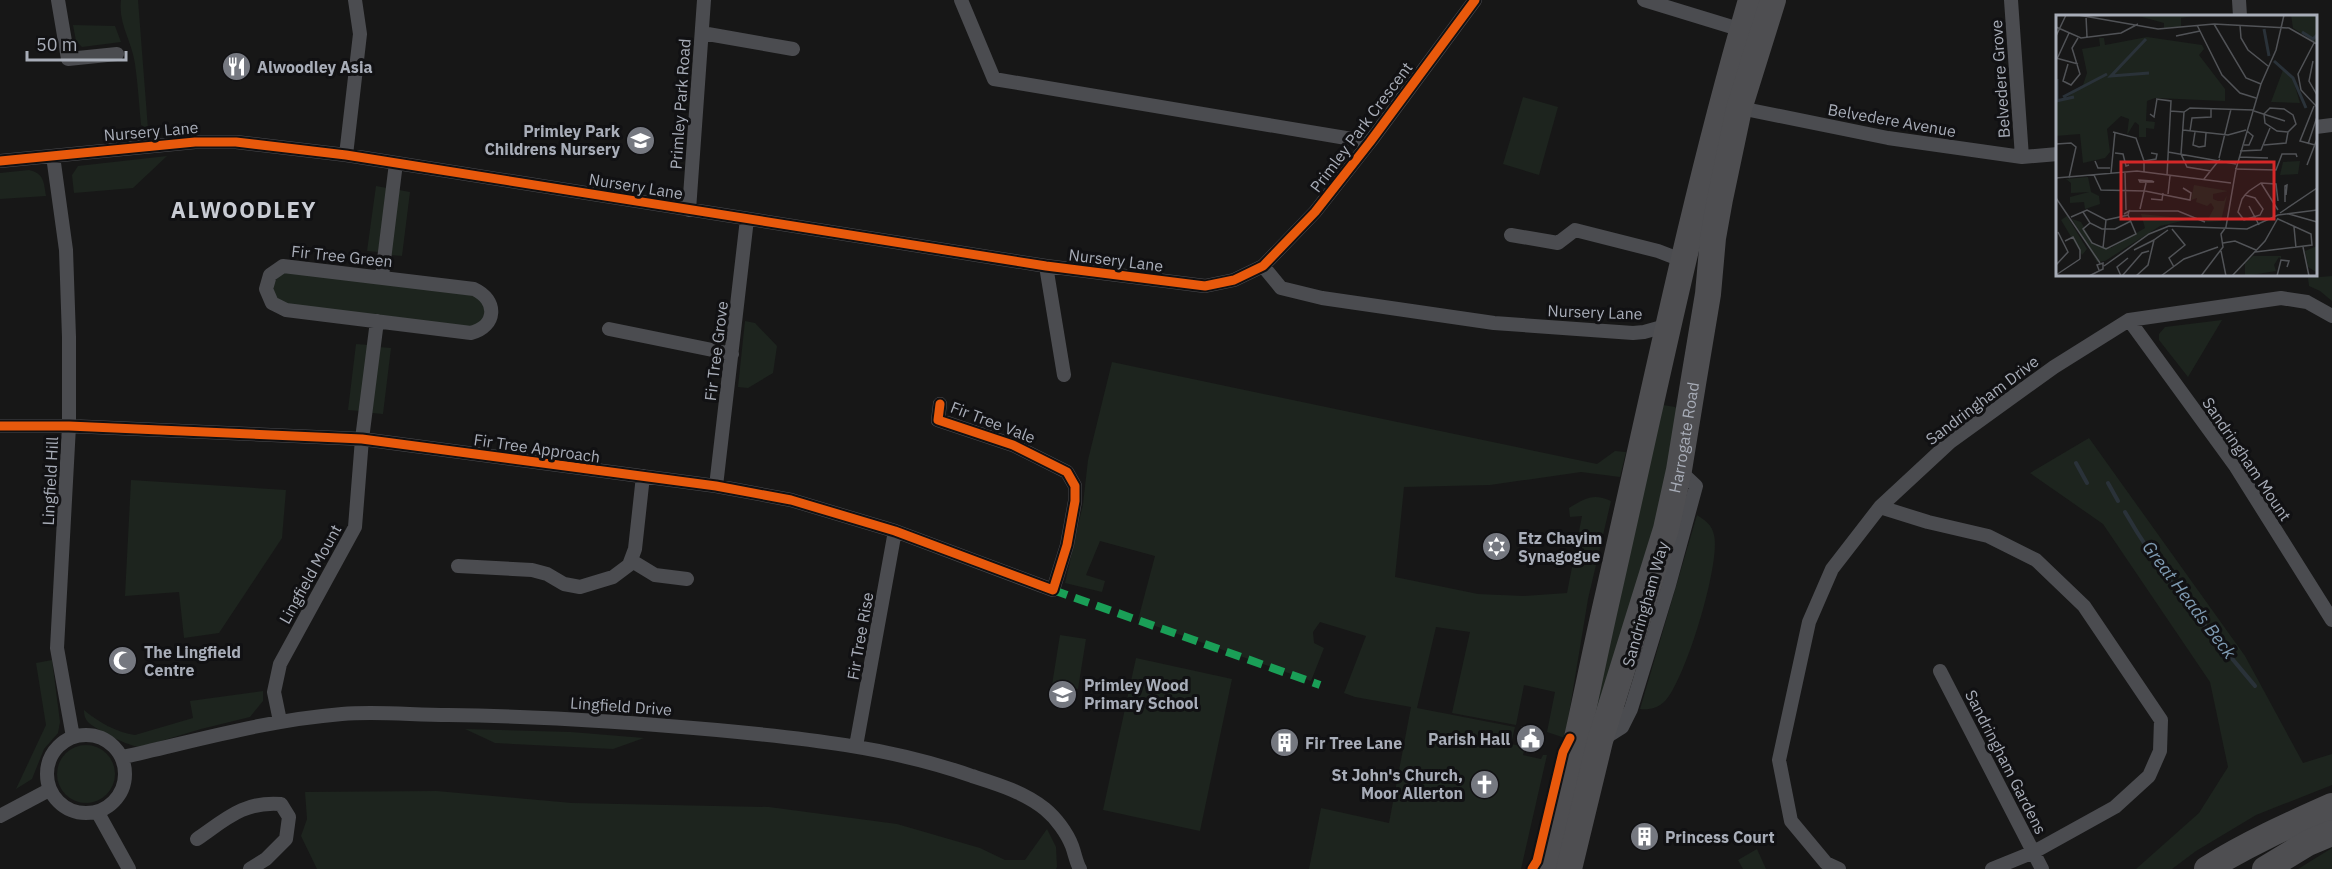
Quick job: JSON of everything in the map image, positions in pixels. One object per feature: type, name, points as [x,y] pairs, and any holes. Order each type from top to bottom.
[{"type":"highway","name":"Harrogate Road","points":[[1569,869],[1600,741],[1666,529],[1708,294],[1731,106],[1742,30],[1750,0]]},
{"type":"highway","name":"Harrogate Road","points":[[1544,869],[1576,739],[1684,261],[1731,106],[1773,0]]},
{"type":"highway","points":[[1672,315],[1684,294],[1692,267],[1698,263],[1710,265]]},
{"type":"highway","points":[[1655,387],[1674,392],[1683,391],[1693,384]]},
{"type":"highway","points":[[2207,869],[2279,829],[2332,806]]},
{"type":"highway","points":[[2265,869],[2308,843],[2332,833]]},
{"type":"street","points":[[58,0],[68,59],[117,54]]},
{"type":"street","points":[[346,155],[360,34],[355,0]]},
{"type":"street","name":"Primley Park Road","points":[[689,210],[704,0]]},
{"type":"street","name":"Primley Park Crescent","points":[[961,0],[994,79],[1370,142]]},
{"type":"street","name":"Primley Park Crescent","points":[[1263,266],[1315,212],[1475,0]]},
{"type":"street","points":[[1644,0],[1742,30]]},
{"type":"street","name":"Belvedere Grove","points":[[2012,0],[2022,157]]},
{"type":"street","points":[[2239,0],[2240,15]]},
{"type":"street","points":[[702,33],[793,49]]},
{"type":"street","name":"Belvedere Avenue","points":[[1731,106],[1888,138],[2022,157],[2056,154]]},
{"type":"street","points":[[2317,127],[2332,125]]},
{"type":"street","name":"Nursery Lane","points":[[0,161],[195,142],[236,142],[346,155],[1046,266],[1204,286],[1234,280],[1263,266],[1281,288],[1322,298],[1505,324],[1633,333],[1644,332],[1672,315]]},
{"type":"street","name":"Lingfield Hill","points":[[52,156],[66,250],[69,426],[57,648],[73,737]]},
{"type":"street","points":[[382,276],[396,163]]},
{"type":"street","name":"Fir Tree Grove","points":[[716,486],[747,219]]},
{"type":"street","points":[[1511,236],[1558,243],[1575,230],[1658,251],[1684,261]]},
{"type":"street","name":"Fir Tree Green","points":[[283,266],[382,276],[474,289],[487,297],[491,312],[485,327],[471,333],[278,308],[268,297],[266,289],[270,275],[283,266]]},
{"type":"street","points":[[1046,266],[1064,375]]},
{"type":"street","name":"Sandringham Drive","points":[[1839,869],[1826,863],[1791,821],[1779,760],[1809,622],[1832,569],[1880,507],[1958,435],[2054,367],[2129,320],[2281,298],[2307,302],[2332,316]]},
{"type":"street","name":"Sandringham Mount","points":[[2129,320],[2236,467],[2332,619]]},
{"type":"street","name":"Lingfield Mount","points":[[280,721],[274,692],[279,664],[355,527],[362,439],[377,321]]},
{"type":"street","points":[[609,328],[732,354]]},
{"type":"street","name":"Fir Tree Vale","points":[[940,404],[938,420],[1013,445],[1067,472],[1075,486],[1075,501],[1067,545],[1053,590]]},
{"type":"street","name":"Fir Tree Approach","points":[[0,426],[69,426],[362,439],[716,486],[791,500],[895,531],[1053,590]]},
{"type":"street","points":[[458,566],[532,570],[548,574],[564,584],[580,587],[613,577],[632,561],[643,476]]},
{"type":"street","points":[[1880,507],[1928,522],[1988,536],[2036,560],[2084,606],[2161,720],[2160,751],[2149,776],[2115,807],[2034,852],[1992,869]]},
{"type":"street","name":"Fir Tree Rise","points":[[856,746],[895,531]]},
{"type":"street","points":[[632,561],[643,570],[655,575],[687,579]]},
{"type":"street","name":"Sandringham Gardens","points":[[1940,671],[2042,869]]},
{"type":"street","name":"Lingfield Drive","points":[[123,757],[280,721],[345,714],[516,716],[660,725],[856,746],[950,768],[1002,786],[1028,798],[1047,811],[1065,832],[1075,853],[1076,867]]},
{"type":"street","points":[[87,734],[104,739],[116,747],[123,757],[126,781],[121,794],[110,806],[98,813],[74,812],[62,806],[49,790],[46,776],[50,759],[57,747],[73,737],[87,734]]},
{"type":"street","points":[[0,816],[49,790]]},
{"type":"street","points":[[197,839],[244,808],[262,802],[281,804],[290,816],[286,839],[266,859],[250,869]]},
{"type":"street","points":[[98,813],[129,869]]},
{"type":"shaded area","points":[[121,0],[138,0],[148,129],[141,125],[135,64],[123,25]]},
{"type":"shaded area","points":[[73,25],[115,26],[121,42],[82,47],[76,41]]},
{"type":"shaded area","points":[[1523,97],[1558,107],[1539,175],[1503,164]]},
{"type":"shaded area","points":[[167,156],[133,188],[74,193],[72,175],[78,166]]},
{"type":"shaded area","points":[[29,170],[40,176],[44,183],[46,196],[0,199],[0,173]]},
{"type":"shaded area","points":[[376,186],[387,188],[378,252],[367,251]]},
{"type":"shaded area","points":[[399,190],[410,192],[402,256],[390,255]]},
{"type":"shaded area","points":[[285,272],[478,296],[486,310],[482,320],[473,327],[284,304],[276,296],[273,288],[276,280]]},
{"type":"shaded area","points":[[2332,276],[2332,301],[2320,291],[2309,286],[2308,278]]},
{"type":"shaded area","points":[[2222,320],[2188,377],[2159,340],[2159,334],[2165,327]]},
{"type":"shaded area","points":[[745,321],[755,323],[777,346],[773,373],[748,388],[738,387]]},
{"type":"shaded area","points":[[356,344],[369,345],[360,411],[348,410]]},
{"type":"shaded area","points":[[379,347],[391,348],[383,414],[372,413]]},
{"type":"shaded area","points":[[1112,362],[1597,464],[1615,451],[1626,452],[1620,477],[1581,472],[1490,485],[1404,487],[1395,577],[1478,594],[1523,596],[1567,593],[1582,516],[1570,517],[1569,508],[1594,497],[1611,501],[1588,599],[1565,738],[1547,732],[1555,692],[1524,685],[1516,725],[1452,713],[1470,632],[1436,627],[1417,708],[1515,727],[1511,744],[1525,747],[1523,755],[1541,759],[1543,755],[1547,755],[1521,869],[1309,869],[1321,808],[1389,823],[1411,707],[1344,693],[1366,636],[1320,622],[1313,632],[1314,643],[1324,648],[1311,681],[1138,620],[1155,556],[1100,541],[1086,575],[1105,581],[1102,592],[1065,583],[1083,504],[1088,460]]},
{"type":"shaded area","points":[[1663,405],[1675,407],[1678,410],[1670,480],[1594,735],[1583,733]]},
{"type":"shaded area","points":[[2089,438],[2245,656],[2303,763],[2332,754],[2332,785],[2256,815],[2196,851],[2172,869],[2136,869],[2199,813],[2228,767],[2210,682],[2103,524],[2030,473]]},
{"type":"shaded area","points":[[131,480],[286,490],[282,538],[219,633],[184,638],[179,592],[125,596]]},
{"type":"shaded area","points":[[1697,515],[1712,528],[1715,549],[1700,621],[1682,671],[1665,701],[1650,709],[1640,709]]},
{"type":"shaded area","points":[[1060,635],[1086,639],[1078,689],[1052,685]]},
{"type":"shaded area","points":[[1136,658],[1232,679],[1200,831],[1103,810]]},
{"type":"shaded area","points":[[52,660],[60,722],[58,733],[44,749],[32,779],[16,789],[46,725],[36,663]]},
{"type":"shaded area","points":[[263,691],[263,701],[250,717],[141,747],[122,741],[99,729],[89,723],[84,714],[84,710],[108,726],[135,735],[193,718],[190,701]]},
{"type":"shaded area","points":[[465,729],[571,732],[644,738],[613,749],[495,743]]},
{"type":"shaded area","points":[[80,745],[92,745],[107,753],[115,768],[115,780],[107,795],[92,803],[80,803],[65,795],[57,780],[57,768],[65,753]]},
{"type":"shaded area","points":[[436,791],[572,803],[769,807],[897,824],[980,848],[1005,860],[1025,860],[1047,829],[1056,847],[1057,867],[1056,869],[317,869],[301,836],[307,819],[305,792]]},
{"type":"shaded area","points":[[2332,848],[2332,869],[2298,869]]},
{"type":"shaded area","points":[[1757,849],[1766,869],[1743,869],[1738,860]]},
{"type":"waterway","name":"Great Heads Beck","points":[[2076,463],[2087,483]]},
{"type":"waterway","name":"Great Heads Beck","points":[[2108,483],[2118,501]]},
{"type":"waterway","name":"Great Heads Beck","points":[[2125,512],[2170,580],[2255,686]]},
{"type":"marked path","points":[[1053,590],[1320,685]]},
{"type":"cycle path","points":[[0,161],[195,142],[236,142],[346,155],[1046,266],[1205,286],[1234,280],[1263,266],[1315,212],[1475,0]]},
{"type":"cycle path","points":[[0,426],[69,426],[362,439],[716,486],[791,500],[895,531],[1053,590],[1067,545],[1075,501],[1075,486],[1067,472],[1013,445],[938,420],[940,404]]},
{"type":"cycle path","points":[[1532,869],[1537,861],[1563,752],[1570,738]]},
{"type":"place","name":"Alwoodley Asia","points":[[236,67]]},
{"type":"place","name":"Primley Park Childrens Nursery","points":[[641,140]]},
{"type":"place","name":"Etz Chayim Synagogue","points":[[1497,547]]},
{"type":"place","name":"The Lingfield Centre","points":[[123,661]]},
{"type":"place","name":"Primley Wood Primary School","points":[[1063,694]]},
{"type":"place","name":"Parish Hall","points":[[1531,739]]},
{"type":"place","name":"Fir Tree Lane","points":[[1284,743]]},
{"type":"place","name":"St John's Church, Moor Allerton","points":[[1484,784]]},
{"type":"place","name":"Princess Court","points":[[1644,837]]},
{"type":"district","name":"ALWOODLEY","points":[[244,210]]}]
